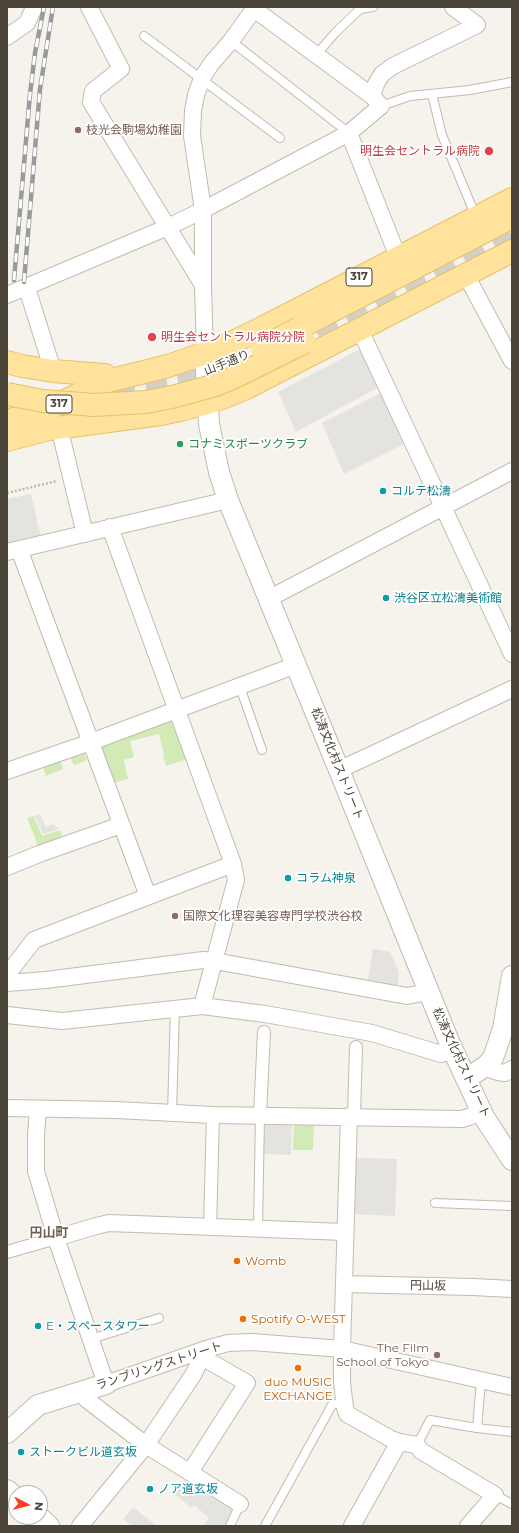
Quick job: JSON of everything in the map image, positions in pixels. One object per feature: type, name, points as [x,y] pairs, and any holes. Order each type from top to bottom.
[{"type":"main road","name":"317","points":[[7,421],[60,404],[108,381],[168,366],[205,354],[262,328],[512,199]]},
{"type":"main road","name":"山手通り","points":[[7,394],[43,401],[87,405],[159,400],[195,391],[237,376],[302,335],[512,217]]},
{"type":"main road","name":"山手通り","points":[[7,378],[45,387],[110,390],[143,388],[192,377],[255,351],[302,335],[512,234]]},
{"type":"main road","name":"317","points":[[7,440],[54,428],[161,414],[207,403],[246,388],[512,251]]},
{"type":"main road","points":[[7,362],[53,371],[105,375],[108,381]]},
{"type":"main road","name":"317","points":[[7,430],[36,423],[54,428]]},
{"type":"street","points":[[7,37],[27,23],[33,7]]},
{"type":"street","points":[[90,7],[121,69],[93,91],[91,102],[203,285]]},
{"type":"street","points":[[7,295],[27,288],[103,253],[203,210],[349,133],[376,101],[376,84],[382,74],[393,66],[477,25],[453,7]]},
{"type":"street","points":[[205,354],[203,210],[192,136],[193,111],[196,95],[202,78],[255,8],[376,101]]},
{"type":"street","points":[[349,133],[398,257]]},
{"type":"street","points":[[466,275],[512,361]]},
{"type":"street","points":[[27,288],[53,371]]},
{"type":"street","points":[[360,330],[512,654]]},
{"type":"street","name":"松涛文化村ストリート","points":[[205,354],[209,424],[213,447],[228,500],[340,770],[428,992],[481,1110],[512,1160]]},
{"type":"street","points":[[54,428],[71,478],[85,534]]},
{"type":"street","points":[[268,599],[512,471]]},
{"type":"street","points":[[148,896],[91,742],[13,551],[228,500]]},
{"type":"street","points":[[110,528],[178,710],[233,864],[236,880],[202,1006]]},
{"type":"street","points":[[7,771],[91,742],[296,665]]},
{"type":"street","points":[[340,770],[512,689]]},
{"type":"street","points":[[7,867],[121,825]]},
{"type":"street","points":[[7,975],[34,940],[233,864]]},
{"type":"street","points":[[7,983],[46,980],[203,960],[407,996],[428,992]]},
{"type":"street","points":[[466,1079],[487,1065],[493,1058],[503,1029],[512,976]]},
{"type":"street","points":[[7,1015],[62,1021],[202,1006],[265,1014],[372,1033],[441,1054],[453,1050]]},
{"type":"street","points":[[260,1115],[264,1032]]},
{"type":"street","points":[[356,1047],[345,1232],[342,1350],[342,1382],[347,1414],[399,1442],[417,1445],[421,1451],[495,1495],[468,1526]]},
{"type":"street","points":[[487,1065],[492,1070],[498,1072],[505,1073],[512,1069]]},
{"type":"street","points":[[7,1108],[213,1115],[351,1116],[462,1119],[481,1110]]},
{"type":"street","points":[[38,1109],[36,1171],[56,1238],[106,1384]]},
{"type":"street","points":[[210,1228],[213,1115]]},
{"type":"street","points":[[7,1252],[109,1223],[258,1230],[345,1232]]},
{"type":"street","name":"円山坂","points":[[344,1284],[473,1286],[512,1289]]},
{"type":"street","name":"ランブリングストリート","points":[[7,1433],[38,1405],[204,1353],[228,1343],[252,1342],[342,1350],[512,1387]]},
{"type":"street","points":[[80,1526],[146,1445],[193,1375],[204,1353],[247,1383],[190,1472]]},
{"type":"street","points":[[83,1391],[86,1400],[146,1445],[240,1504]]},
{"type":"street","points":[[352,1526],[399,1442]]},
{"type":"lane","points":[[316,55],[335,33],[360,9],[373,7]]},
{"type":"lane","points":[[144,36],[280,138]]},
{"type":"lane","points":[[231,41],[349,133]]},
{"type":"lane","points":[[376,101],[470,90],[512,82]]},
{"type":"lane","points":[[432,94],[442,135],[476,217]]},
{"type":"lane","points":[[240,687],[262,750]]},
{"type":"lane","points":[[172,1113],[175,1008]]},
{"type":"lane","points":[[258,1230],[260,1115]]},
{"type":"lane","points":[[435,1203],[512,1206]]},
{"type":"lane","points":[[91,1339],[159,1318]]},
{"type":"lane","points":[[477,1428],[481,1381]]},
{"type":"lane","points":[[265,1526],[332,1405],[344,1401]]},
{"type":"lane","points":[[417,1445],[430,1420],[512,1432]]},
{"type":"lane","points":[[495,1495],[512,1504]]},
{"type":"lane","points":[[230,1526],[240,1504]]},
{"type":"path","points":[[7,493],[71,478]]},
{"type":"green space","points":[[177,712],[194,757],[166,766],[159,734],[130,741],[134,757],[124,760],[128,779],[109,784],[94,743]]},
{"type":"green space","points":[[82,747],[87,760],[74,765],[70,756],[60,760],[63,769],[46,776],[41,762]]},
{"type":"green space","points":[[34,816],[42,836],[60,830],[63,839],[39,848],[27,818]]},
{"type":"green space","points":[[294,1122],[314,1123],[313,1150],[293,1150]]},
{"type":"shaded area","points":[[360,349],[379,387],[296,432],[278,392]]},
{"type":"shaded area","points":[[381,393],[404,444],[344,474],[322,423]]},
{"type":"shaded area","points":[[31,494],[41,538],[7,546],[7,499]]},
{"type":"shaded area","points":[[40,814],[46,827],[53,824],[59,829],[43,834],[35,816]]},
{"type":"shaded area","points":[[373,949],[390,952],[399,972],[397,989],[367,984]]},
{"type":"shaded area","points":[[264,1123],[292,1123],[291,1155],[263,1154]]},
{"type":"shaded area","points":[[355,1158],[397,1159],[395,1216],[351,1214]]},
{"type":"shaded area","points":[[184,1480],[234,1510],[226,1526],[203,1526],[209,1518],[194,1505],[191,1508],[174,1493]]},
{"type":"shaded area","points":[[133,1507],[157,1526],[132,1526],[123,1519]]},
{"type":"tunnel","points":[[288,349],[512,236]]},
{"type":"tunnel","points":[[80,393],[148,389],[206,377]]},
{"type":"railway","points":[[14,280],[30,94],[35,53],[44,7]]},
{"type":"railway","points":[[24,282],[40,89],[53,7]]},
{"type":"place","name":"枝光会駒場幼稚園","points":[[78,130]]},
{"type":"place","name":"明生会セントラル病院","points":[[489,151]]},
{"type":"place","name":"明生会セントラル病院分院","points":[[152,337]]},
{"type":"place","name":"コナミスポーツクラブ","points":[[180,444]]},
{"type":"place","name":"コルテ松濤","points":[[383,491]]},
{"type":"place","name":"渋谷区立松濤美術館","points":[[386,598]]},
{"type":"place","name":"コラム神泉","points":[[288,878]]},
{"type":"place","name":"国際文化理容美容専門学校渋谷校","points":[[175,916]]},
{"type":"place","name":"Womb","points":[[237,1261]]},
{"type":"place","name":"Spotify O-WEST","points":[[243,1319]]},
{"type":"place","name":"E・スペースタワー","points":[[38,1326]]},
{"type":"place","name":"The Film School of Tokyo","points":[[437,1355]]},
{"type":"place","name":"duo MUSIC EXCHANGE","points":[[298,1368]]},
{"type":"place","name":"ストークビル道玄坂","points":[[21,1452]]},
{"type":"place","name":"ノア道玄坂","points":[[150,1489]]},
{"type":"district","name":"円山町","points":[[49,1233]]}]
